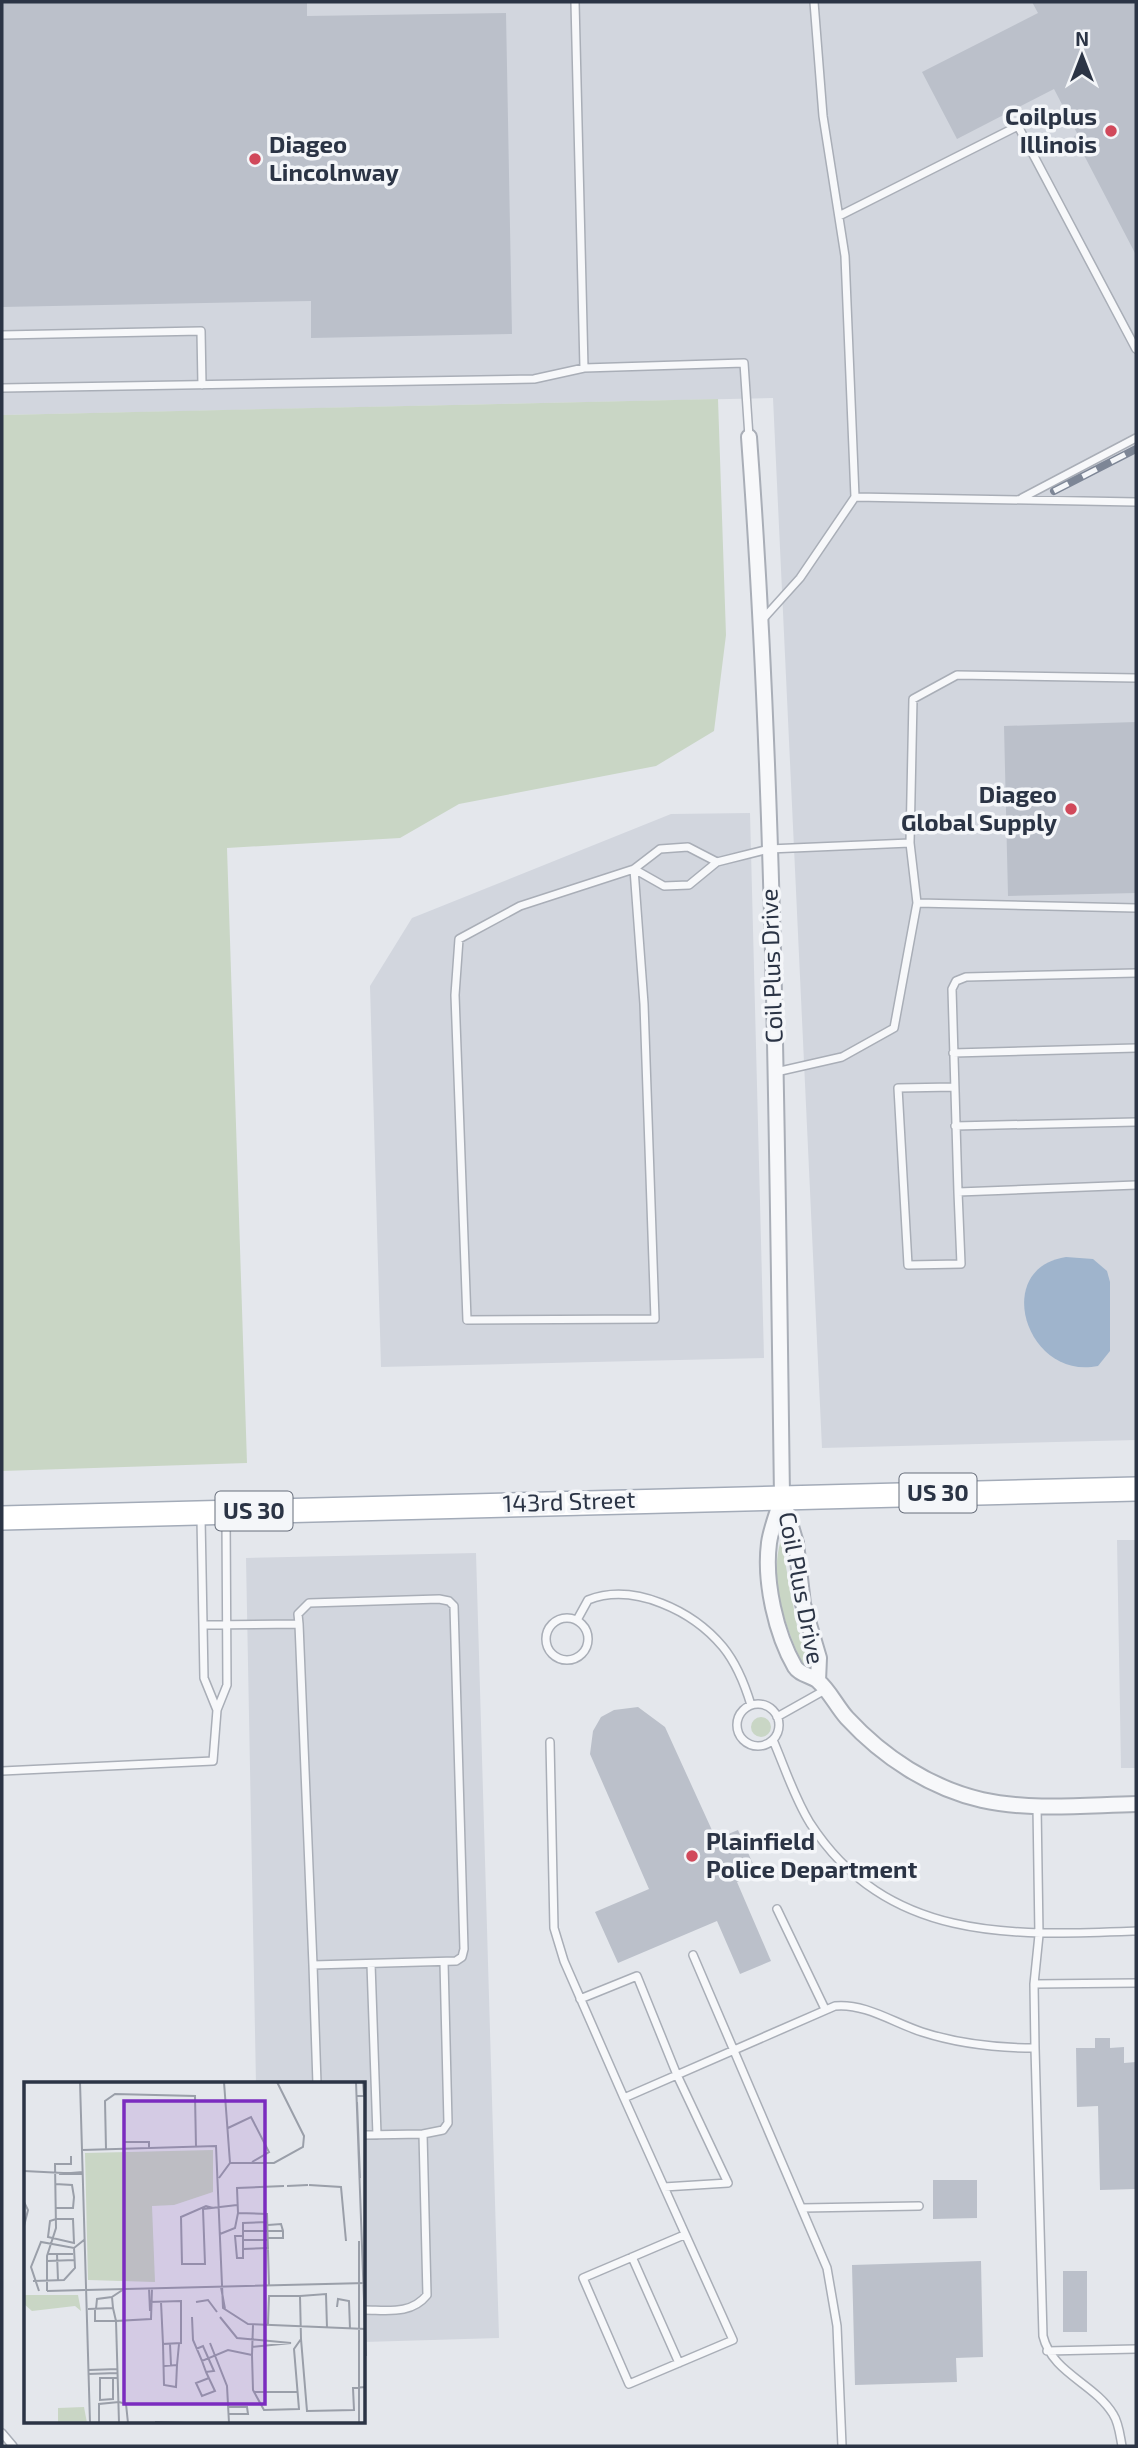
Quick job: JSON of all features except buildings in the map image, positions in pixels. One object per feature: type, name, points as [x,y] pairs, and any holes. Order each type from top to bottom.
[{"type":"main road","name":"143rd Street","points":[[2,1518],[1136,1489]]},
{"type":"street","name":"Coil Plus Drive","points":[[749,438],[762,619],[776,1072],[782,1496],[796,1543],[803,1604],[819,1658],[821,1685]]},
{"type":"street","name":"Coil Plus Drive","points":[[782,1496],[769,1544],[770,1577],[777,1619],[797,1671],[821,1685],[847,1718],[886,1756],[938,1786],[981,1800],[1037,1806],[1136,1804]]},
{"type":"lane","points":[[575,2],[584,368]]},
{"type":"lane","points":[[762,619],[800,578],[855,497],[845,256],[823,116],[814,2]]},
{"type":"lane","points":[[839,216],[1017,126],[1136,349]]},
{"type":"lane","points":[[2,335],[201,331],[202,385]]},
{"type":"lane","points":[[2,388],[534,379],[584,368],[744,363],[749,438]]},
{"type":"lane","points":[[1019,499],[1136,438]]},
{"type":"lane","points":[[855,497],[1136,502]]},
{"type":"lane","points":[[776,1072],[842,1057],[894,1028],[917,903],[910,843],[913,699],[957,675],[1136,678]]},
{"type":"lane","points":[[634,870],[664,886],[690,885],[717,862],[769,849],[910,843]]},
{"type":"lane","points":[[634,870],[645,1004],[655,1319],[467,1320],[455,995],[459,939],[520,906],[634,870],[660,849],[688,847],[717,862]]},
{"type":"lane","points":[[917,903],[1136,908]]},
{"type":"lane","points":[[954,1087],[898,1088],[908,1265],[961,1264],[952,989],[961,979],[1136,974]]},
{"type":"lane","points":[[953,1053],[1136,1048]]},
{"type":"lane","points":[[955,1126],[1136,1122]]},
{"type":"lane","points":[[958,1192],[1136,1185]]},
{"type":"lane","points":[[2,1771],[213,1761],[217,1710],[227,1685],[226,1512]]},
{"type":"lane","points":[[201,1513],[204,1678],[217,1710]]},
{"type":"lane","points":[[578,1620],[587,1600],[611,1594],[652,1600],[674,1609],[723,1647],[751,1705]]},
{"type":"lane","points":[[313,1965],[444,1962],[456,1961],[462,1957],[464,1949],[454,1606],[439,1600],[309,1603],[298,1615],[317,2082]]},
{"type":"lane","points":[[558,1619],[578,1620],[586,1630],[585,1650],[573,1659],[559,1658],[548,1649],[545,1635],[548,1628],[558,1619]]},
{"type":"lane","points":[[203,1626],[299,1624]]},
{"type":"lane","points":[[777,1717],[821,1685]]},
{"type":"lane","points":[[774,1740],[754,1746],[739,1734],[740,1714],[751,1705],[765,1705],[777,1717],[779,1728],[774,1740],[793,1793],[810,1822],[853,1873],[880,1894],[913,1911],[953,1924],[992,1932],[1039,1934],[1136,1931]]},
{"type":"lane","points":[[550,1742],[554,1928],[580,1999],[733,2340],[629,2384],[583,2278],[684,2235]]},
{"type":"lane","points":[[1037,1806],[1039,1934],[1034,1984],[1043,2336],[1047,2351],[1114,2415],[1122,2446]]},
{"type":"lane","points":[[777,1909],[825,2009]]},
{"type":"lane","points":[[693,1955],[732,2052],[827,2268],[834,2298],[842,2446]]},
{"type":"lane","points":[[366,2135],[437,2133],[448,2123],[444,1962]]},
{"type":"lane","points":[[371,1964],[377,2135]]},
{"type":"lane","points":[[580,1999],[637,1976],[677,2075],[728,2183],[664,2187]]},
{"type":"lane","points":[[1034,1984],[1136,1983]]},
{"type":"lane","points":[[625,2098],[825,2009],[847,2005],[859,2007],[924,2033],[968,2044],[1035,2048]]},
{"type":"lane","points":[[366,2310],[407,2310],[419,2305],[427,2295],[423,2134]]},
{"type":"lane","points":[[802,2208],[919,2206]]},
{"type":"lane","points":[[632,2257],[679,2363]]},
{"type":"lane","points":[[1047,2351],[1136,2350]]},
{"type":"lane","points":[[2,2433],[13,2446]]},
{"type":"shaded area","points":[[2,2],[1136,2],[1136,1440],[822,1448],[773,398],[2,415]]},
{"type":"shaded area","points":[[750,813],[764,1358],[381,1367],[370,986],[412,918],[671,814]]},
{"type":"shaded area","points":[[1117,1540],[1136,1540],[1136,1768],[1121,1768]]},
{"type":"shaded area","points":[[476,1553],[499,2338],[366,2342],[366,2082],[256,2082],[246,1558]]},
{"type":"green space","points":[[718,399],[726,635],[714,731],[656,766],[459,804],[400,838],[227,848],[247,1463],[2,1471],[2,415]]},
{"type":"green space","points":[[781,1540],[797,1626],[812,1662],[810,1668],[804,1667],[791,1638],[781,1605],[777,1572]]},
{"type":"green space","points":[[761,1717],[768,1720],[771,1727],[768,1734],[761,1737],[754,1734],[751,1727],[754,1720]]},
{"type":"water","points":[[1066,1257],[1093,1259],[1107,1271],[1110,1282],[1110,1351],[1098,1366],[1073,1366],[1052,1357],[1036,1341],[1027,1321],[1024,1300],[1029,1281],[1043,1265]]},
{"type":"railway","points":[[1054,491],[1136,449]]},
{"type":"place","name":"Coilplus Illinois","points":[[1111,131]]},
{"type":"place","name":"Diageo Lincolnway","points":[[255,159]]},
{"type":"place","name":"Diageo Global Supply","points":[[1071,809]]},
{"type":"place","name":"Plainfield Police Department","points":[[692,1856]]}]
